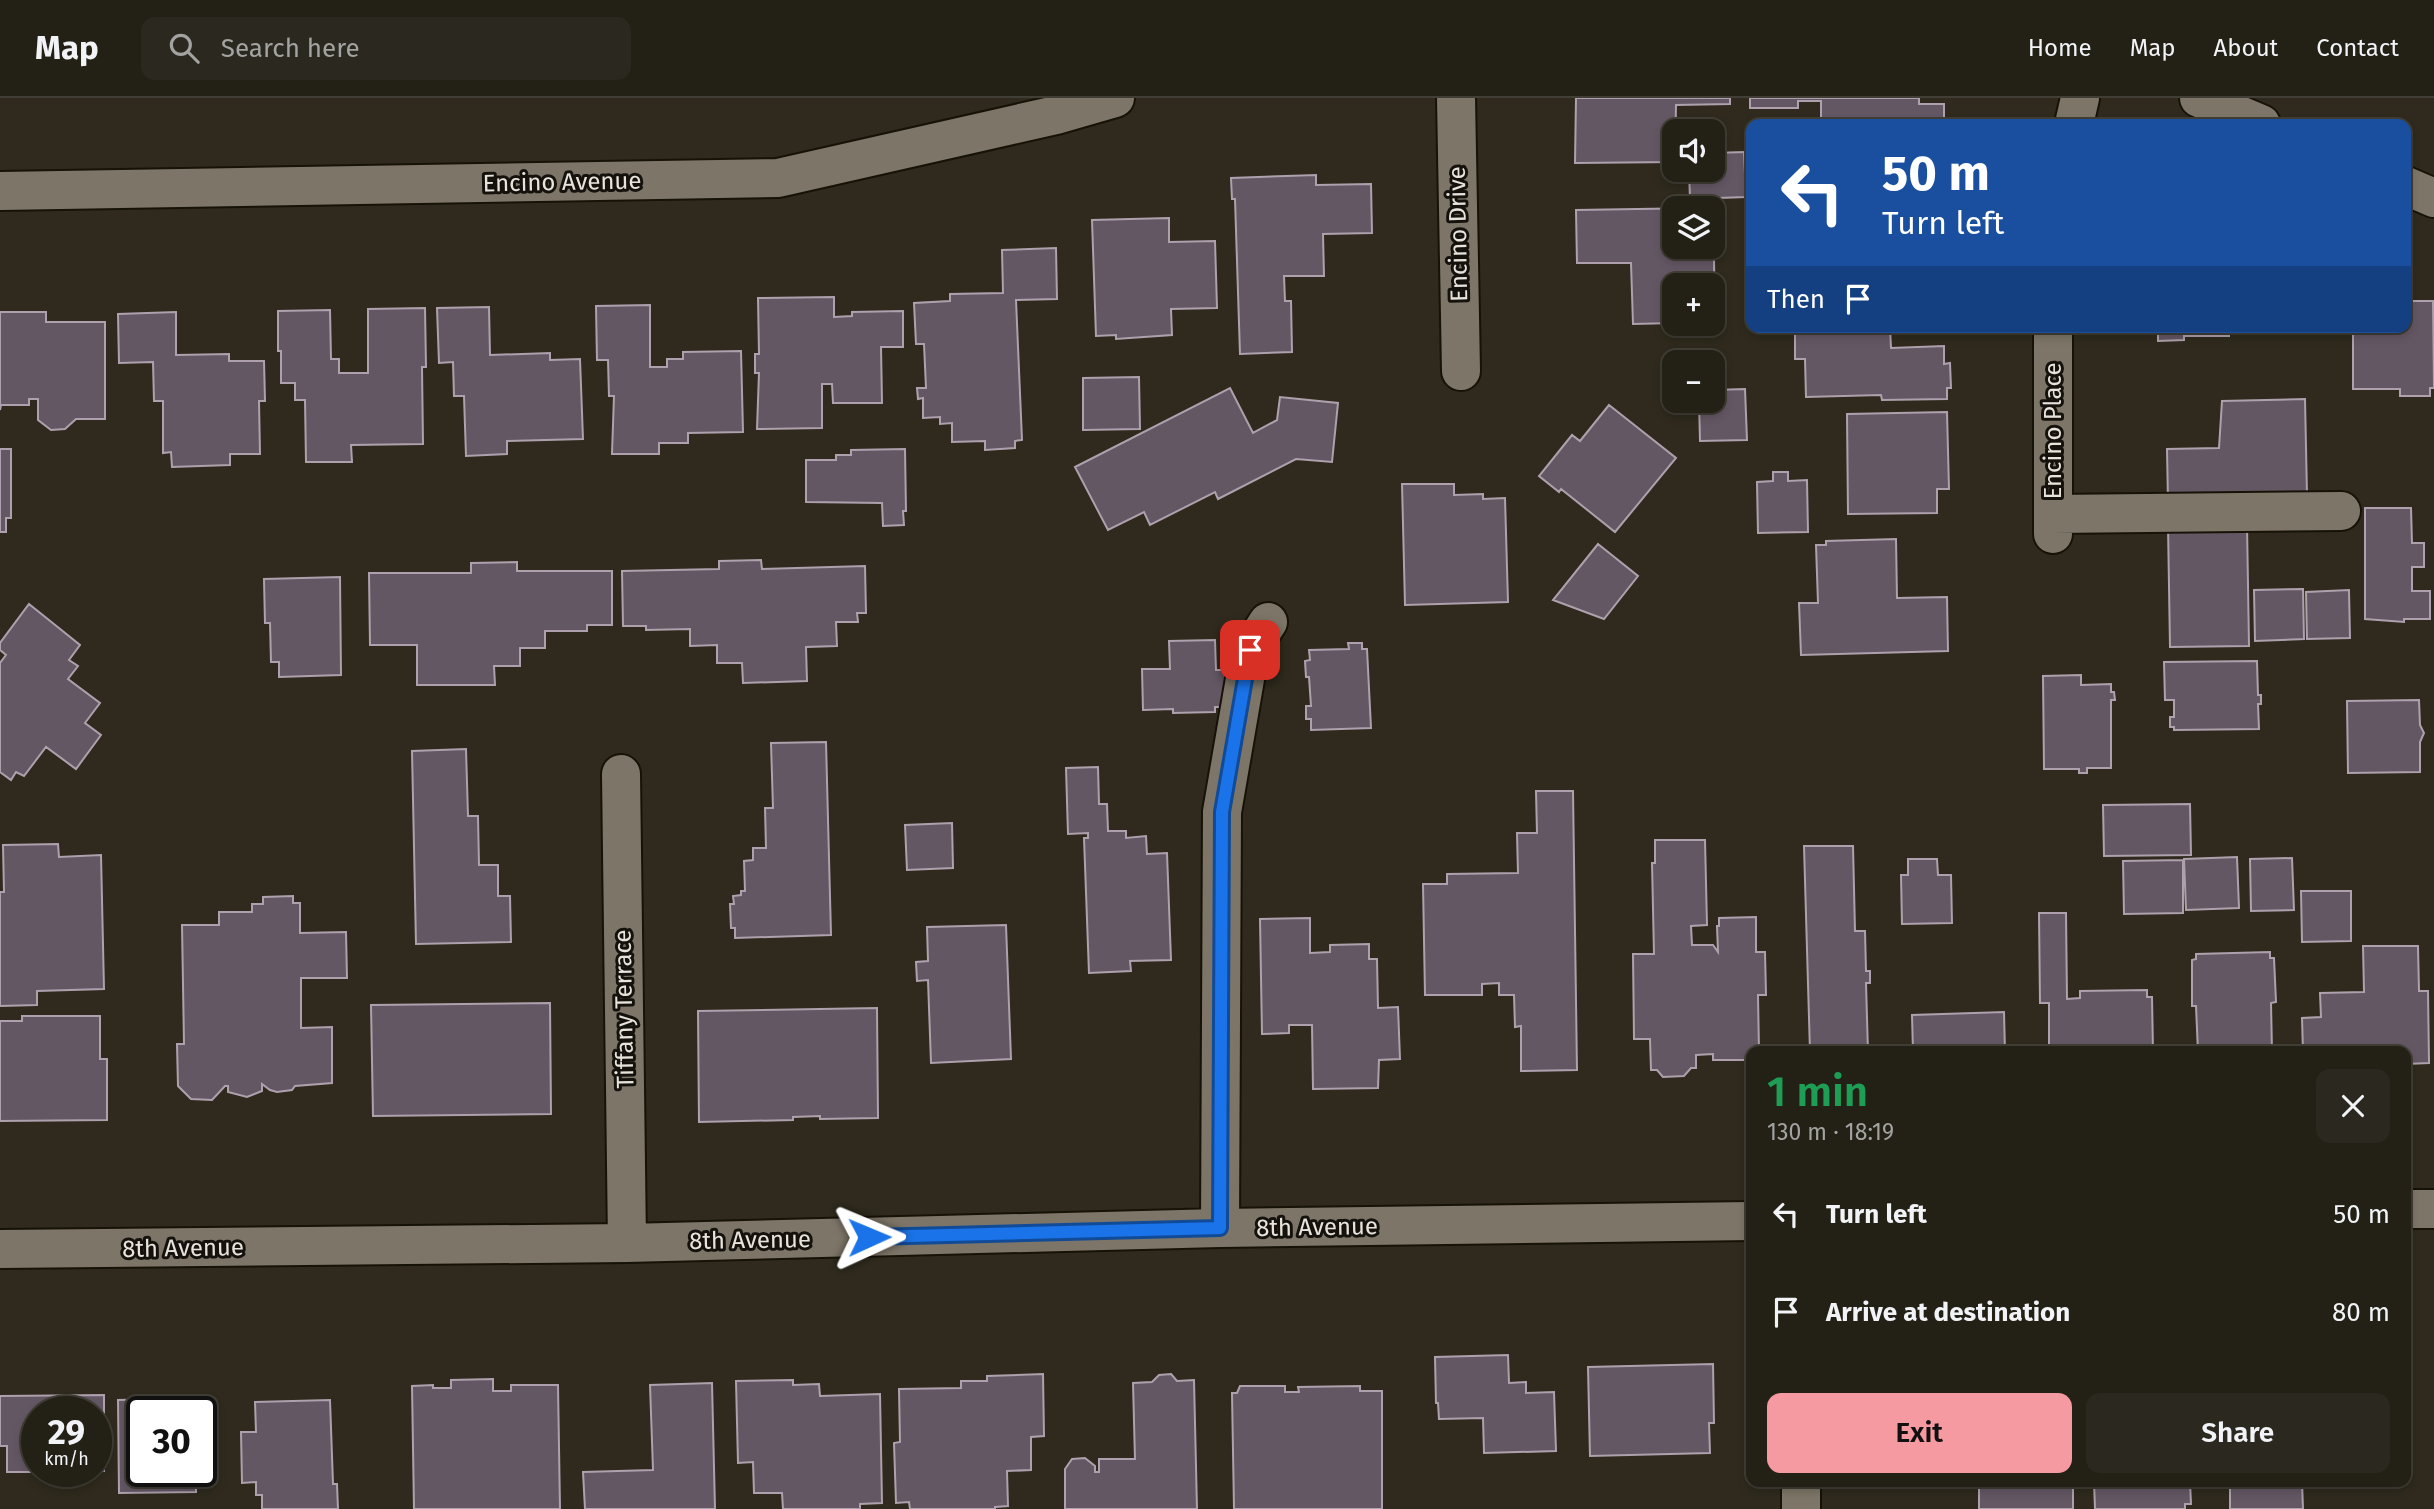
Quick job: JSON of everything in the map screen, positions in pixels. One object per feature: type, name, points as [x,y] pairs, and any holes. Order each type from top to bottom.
[{"type":"street","name":"Encino Avenue","points":[[0,191],[778,178],[1056,115],[1115,98]]},
{"type":"street","name":"Encino Drive","points":[[1455,98],[1461,371]]},
{"type":"street","points":[[2075,119],[2080,98]]},
{"type":"street","points":[[2199,98],[2249,119]]},
{"type":"street","points":[[2411,188],[2434,198]]},
{"type":"street","name":"Encino Place","points":[[2053,333],[2053,524],[2341,511]]},
{"type":"street","points":[[1220,1228],[1222,812],[1250,650],[1268,622]]},
{"type":"street","name":"Tiffany Terrace","points":[[621,774],[627,1243]]},
{"type":"street","points":[[2411,1209],[2434,1209]]},
{"type":"street","name":"8th Avenue","points":[[0,1250],[627,1243],[1220,1228],[1746,1221]]},
{"type":"street","points":[[1801,1487],[1801,1509]]},
{"type":"building","points":[[1576,98],[1730,98],[1730,104],[1676,105],[1676,119],[1662,119],[1662,162],[1575,163]]},
{"type":"building","points":[[1750,98],[1919,98],[1919,104],[1944,104],[1944,119],[1821,119],[1821,101],[1798,101],[1798,108],[1750,108]]},
{"type":"building","points":[[1744,152],[1746,197],[1690,196],[1689,182],[1725,182],[1725,153]]},
{"type":"building","points":[[1316,175],[1316,185],[1371,184],[1372,233],[1323,234],[1324,276],[1284,276],[1285,301],[1291,301],[1292,352],[1240,354],[1235,199],[1232,199],[1231,178]]},
{"type":"building","points":[[1662,208],[1662,259],[1714,260],[1714,273],[1662,273],[1662,323],[1633,324],[1631,263],[1577,263],[1576,210]]},
{"type":"building","points":[[1169,218],[1169,242],[1215,241],[1217,308],[1171,309],[1172,335],[1116,339],[1116,335],[1096,336],[1092,220]]},
{"type":"building","points":[[1056,248],[1057,299],[1016,300],[1022,440],[1015,441],[1015,448],[985,450],[985,441],[952,442],[952,423],[940,424],[940,417],[923,418],[923,398],[918,399],[917,388],[926,388],[924,344],[916,344],[914,303],[950,301],[950,294],[1003,293],[1002,250]]},
{"type":"building","points":[[834,297],[834,317],[852,316],[852,312],[903,311],[903,347],[881,347],[882,403],[833,403],[832,384],[822,384],[822,428],[757,429],[759,373],[755,373],[755,354],[759,354],[758,298]]},
{"type":"building","points":[[2411,301],[2433,301],[2434,388],[2430,388],[2430,396],[2400,396],[2400,389],[2353,389],[2353,333],[2411,333]]},
{"type":"building","points":[[650,305],[650,367],[667,367],[667,359],[683,359],[683,352],[741,351],[743,432],[688,433],[688,443],[659,443],[659,454],[612,454],[614,396],[609,396],[608,360],[597,360],[596,306]]},
{"type":"building","points":[[489,307],[490,355],[550,353],[550,360],[580,359],[583,439],[507,441],[507,454],[466,456],[464,396],[454,396],[453,362],[439,363],[437,308]]},
{"type":"building","points":[[425,308],[426,367],[422,367],[423,444],[351,445],[352,462],[306,462],[305,400],[295,400],[295,383],[281,383],[278,311],[330,310],[331,359],[339,359],[339,373],[368,373],[368,309]]},
{"type":"building","points":[[0,312],[46,312],[46,322],[105,322],[105,419],[76,419],[65,429],[51,430],[38,420],[38,399],[29,399],[29,405],[1,405],[0,410]]},
{"type":"building","points":[[176,312],[176,355],[229,354],[229,361],[264,361],[265,401],[259,401],[260,454],[230,454],[230,465],[172,467],[171,452],[163,453],[163,401],[154,401],[153,362],[119,363],[118,314]]},
{"type":"building","points":[[1795,333],[1890,333],[1891,348],[1944,346],[1944,364],[1950,363],[1951,388],[1947,388],[1947,399],[1882,400],[1881,395],[1806,397],[1805,359],[1795,359]]},
{"type":"building","points":[[2158,333],[2229,333],[2229,336],[2184,336],[2184,340],[2158,341]]},
{"type":"building","points":[[1139,377],[1140,429],[1083,430],[1083,378]]},
{"type":"building","points":[[1230,388],[1253,433],[1277,420],[1280,397],[1338,403],[1332,462],[1296,459],[1218,499],[1215,492],[1150,525],[1144,512],[1108,530],[1075,467]]},
{"type":"building","points":[[1745,389],[1747,440],[1700,441],[1699,413],[1725,413],[1725,390]]},
{"type":"building","points":[[2305,399],[2307,495],[2168,502],[2167,449],[2219,448],[2222,401]]},
{"type":"building","points":[[1609,405],[1676,458],[1615,532],[1561,489],[1559,492],[1539,476],[1572,435],[1580,441]]},
{"type":"building","points":[[1947,412],[1949,489],[1937,489],[1937,513],[1848,514],[1847,414]]},
{"type":"building","points":[[0,449],[11,449],[11,518],[6,518],[6,532],[0,532]]},
{"type":"building","points":[[905,449],[904,525],[883,526],[882,503],[806,502],[806,460],[836,460],[836,455],[851,455],[851,450]]},
{"type":"building","points":[[1773,472],[1788,472],[1788,481],[1807,480],[1808,532],[1758,533],[1757,482],[1773,481]]},
{"type":"building","points":[[1402,484],[1454,484],[1454,495],[1483,494],[1483,499],[1505,498],[1508,602],[1405,605]]},
{"type":"building","points":[[2365,508],[2411,508],[2412,543],[2424,543],[2424,567],[2412,567],[2412,591],[2430,591],[2430,619],[2404,619],[2404,622],[2365,619]]},
{"type":"building","points":[[2247,524],[2249,646],[2170,647],[2168,525]]},
{"type":"building","points":[[1896,539],[1897,598],[1947,597],[1948,651],[1801,655],[1799,603],[1818,603],[1816,545],[1826,545],[1826,541]]},
{"type":"building","points":[[1598,544],[1638,576],[1604,619],[1553,600]]},
{"type":"building","points":[[761,560],[762,569],[865,566],[866,613],[857,613],[858,622],[836,622],[837,646],[806,647],[807,681],[743,683],[742,663],[717,663],[717,645],[690,646],[690,629],[646,630],[646,626],[623,626],[622,571],[719,569],[719,561]]},
{"type":"building","points":[[517,562],[517,571],[612,571],[612,625],[587,625],[587,631],[545,631],[545,648],[520,648],[520,666],[494,666],[495,685],[417,685],[417,645],[370,645],[369,573],[471,573],[471,563]]},
{"type":"building","points":[[340,577],[341,675],[279,677],[279,662],[271,662],[270,623],[265,623],[264,579]]},
{"type":"building","points":[[2303,589],[2304,639],[2255,641],[2254,590]]},
{"type":"building","points":[[2349,590],[2350,638],[2307,639],[2306,592]]},
{"type":"building","points":[[29,604],[80,645],[69,660],[78,666],[68,679],[100,703],[85,723],[101,735],[76,769],[46,747],[24,776],[16,772],[11,780],[0,772],[0,663],[6,655],[0,650],[0,643]]},
{"type":"building","points":[[1215,640],[1216,670],[1231,670],[1231,707],[1215,707],[1215,712],[1173,713],[1173,709],[1143,710],[1142,669],[1170,669],[1169,641]]},
{"type":"building","points":[[1348,643],[1362,643],[1362,649],[1367,649],[1371,728],[1311,730],[1311,719],[1306,719],[1306,706],[1311,706],[1305,661],[1310,660],[1309,650],[1349,649]]},
{"type":"building","points":[[2257,661],[2258,695],[2261,695],[2261,704],[2258,704],[2259,729],[2174,730],[2174,727],[2170,727],[2170,717],[2174,717],[2174,700],[2165,700],[2164,662]]},
{"type":"building","points":[[2081,675],[2081,685],[2111,684],[2111,692],[2114,692],[2115,700],[2111,700],[2111,768],[2087,768],[2087,773],[2079,773],[2079,769],[2044,769],[2043,676]]},
{"type":"building","points":[[2419,700],[2420,725],[2424,733],[2420,742],[2420,772],[2348,773],[2347,701]]},
{"type":"building","points":[[826,742],[831,935],[735,938],[735,928],[731,928],[730,904],[734,904],[733,896],[741,895],[741,891],[745,891],[744,861],[753,860],[753,848],[766,848],[765,808],[773,808],[771,743]]},
{"type":"building","points":[[466,749],[468,816],[478,816],[479,865],[498,865],[498,896],[510,896],[511,942],[416,944],[412,751]]},
{"type":"building","points":[[1098,767],[1099,804],[1107,804],[1108,831],[1126,831],[1126,838],[1146,836],[1147,854],[1167,853],[1171,960],[1130,961],[1131,971],[1089,973],[1084,838],[1088,838],[1088,833],[1068,834],[1066,768]]},
{"type":"building","points":[[1536,791],[1573,791],[1577,1070],[1521,1071],[1521,1026],[1515,1027],[1514,995],[1499,995],[1499,983],[1482,984],[1482,995],[1425,995],[1423,884],[1447,884],[1447,874],[1518,873],[1517,833],[1537,833]]},
{"type":"building","points":[[2190,804],[2191,855],[2104,856],[2103,805]]},
{"type":"building","points":[[952,823],[953,868],[907,870],[905,825]]},
{"type":"building","points":[[1655,840],[1705,840],[1707,925],[1691,926],[1692,945],[1713,945],[1718,952],[1719,918],[1756,917],[1756,952],[1765,952],[1766,995],[1758,995],[1759,1046],[1746,1046],[1746,1060],[1713,1060],[1713,1054],[1696,1055],[1696,1068],[1691,1068],[1684,1076],[1663,1077],[1657,1070],[1651,1070],[1650,1039],[1634,1039],[1633,954],[1654,954],[1652,863],[1655,863]]},
{"type":"building","points":[[58,844],[59,857],[101,855],[104,989],[37,991],[37,1005],[0,1006],[0,892],[4,892],[3,845]]},
{"type":"building","points":[[1804,846],[1853,846],[1855,931],[1865,931],[1866,971],[1870,971],[1870,983],[1866,983],[1868,1046],[1810,1046]]},
{"type":"building","points":[[2237,857],[2239,908],[2186,910],[2184,859]]},
{"type":"building","points":[[2292,858],[2294,910],[2251,911],[2250,859]]},
{"type":"building","points":[[1908,859],[1937,859],[1938,875],[1951,875],[1952,923],[1902,924],[1901,875],[1908,875]]},
{"type":"building","points":[[2183,860],[2183,913],[2124,914],[2123,861]]},
{"type":"building","points":[[2301,891],[2351,891],[2351,941],[2302,942]]},
{"type":"building","points":[[293,896],[293,903],[300,903],[300,933],[346,932],[347,978],[301,978],[301,1028],[332,1027],[332,1083],[295,1086],[292,1090],[277,1092],[262,1084],[262,1091],[247,1097],[228,1092],[228,1086],[225,1086],[212,1100],[191,1099],[178,1086],[177,1044],[184,1044],[182,925],[219,925],[219,912],[252,912],[252,904],[263,904],[263,897]]},
{"type":"building","points":[[2039,913],[2066,913],[2067,999],[2080,998],[2080,991],[2147,990],[2147,997],[2152,997],[2153,1046],[2049,1046],[2049,1003],[2040,1003]]},
{"type":"building","points":[[1310,918],[1310,953],[1330,952],[1330,945],[1369,944],[1369,959],[1377,959],[1378,1008],[1398,1007],[1400,1059],[1379,1060],[1378,1088],[1313,1089],[1312,1025],[1289,1025],[1289,1033],[1262,1034],[1260,919]]},
{"type":"building","points":[[1006,925],[1011,1059],[931,1063],[928,980],[917,981],[916,962],[928,961],[927,927]]},
{"type":"building","points":[[2363,946],[2418,946],[2419,991],[2428,991],[2429,1063],[2411,1064],[2411,1046],[2303,1046],[2302,1018],[2321,1017],[2320,993],[2364,992]]},
{"type":"building","points":[[2270,952],[2270,958],[2274,958],[2276,1002],[2271,1003],[2272,1046],[2198,1046],[2196,1006],[2192,1006],[2192,960],[2196,959],[2196,954]]},
{"type":"building","points":[[550,1003],[551,1114],[373,1116],[371,1005]]},
{"type":"building","points":[[877,1008],[878,1118],[820,1119],[820,1116],[793,1117],[793,1120],[699,1122],[698,1011]]},
{"type":"building","points":[[2004,1012],[2005,1046],[1913,1046],[1912,1015]]},
{"type":"building","points":[[22,1016],[100,1016],[100,1059],[107,1059],[107,1120],[0,1121],[0,1021],[22,1021]]},
{"type":"building","points":[[1508,1355],[1509,1383],[1526,1382],[1526,1393],[1554,1392],[1556,1451],[1484,1453],[1483,1418],[1439,1419],[1435,1357]]},
{"type":"building","points":[[1713,1364],[1714,1423],[1709,1423],[1710,1453],[1590,1456],[1588,1367]]},
{"type":"building","points":[[1043,1374],[1044,1436],[1031,1437],[1031,1470],[1007,1471],[1008,1506],[995,1509],[910,1509],[909,1502],[896,1503],[894,1443],[900,1442],[899,1389],[961,1388],[961,1381],[987,1381],[987,1376]]},
{"type":"building","points":[[1171,1374],[1177,1381],[1194,1380],[1197,1509],[1065,1509],[1065,1469],[1072,1459],[1085,1458],[1095,1466],[1095,1472],[1099,1472],[1099,1459],[1135,1459],[1133,1383],[1152,1382],[1159,1375]]},
{"type":"building","points":[[493,1379],[493,1391],[511,1391],[511,1385],[558,1385],[560,1509],[414,1509],[412,1386],[451,1388],[451,1380]]},
{"type":"building","points":[[793,1380],[793,1385],[819,1384],[820,1396],[880,1394],[882,1503],[860,1504],[860,1509],[783,1509],[782,1493],[754,1493],[753,1462],[738,1463],[736,1381]]},
{"type":"building","points":[[712,1383],[715,1509],[585,1509],[583,1472],[653,1470],[650,1385]]},
{"type":"building","points":[[1240,1386],[1285,1386],[1285,1392],[1299,1392],[1298,1387],[1360,1386],[1360,1391],[1382,1391],[1382,1509],[1234,1509],[1232,1393],[1237,1393]]},
{"type":"building","points":[[104,1395],[21,1396],[21,1472],[7,1472],[7,1446],[0,1446],[0,1396]]},
{"type":"building","points":[[118,1400],[126,1400],[126,1487],[196,1487],[196,1492],[119,1493]]},
{"type":"building","points":[[330,1400],[333,1484],[337,1484],[338,1509],[262,1509],[262,1495],[256,1495],[256,1482],[242,1483],[241,1432],[256,1432],[255,1402]]},
{"type":"building","points":[[1979,1487],[2073,1487],[2073,1509],[1979,1509]]},
{"type":"building","points":[[2094,1487],[2190,1487],[2191,1504],[2185,1504],[2185,1509],[2095,1509]]},
{"type":"building","points":[[2230,1487],[2302,1487],[2303,1509],[2230,1509]]},
{"type":"route","points":[[869,1237],[1220,1228],[1222,812],[1250,650]]}]
